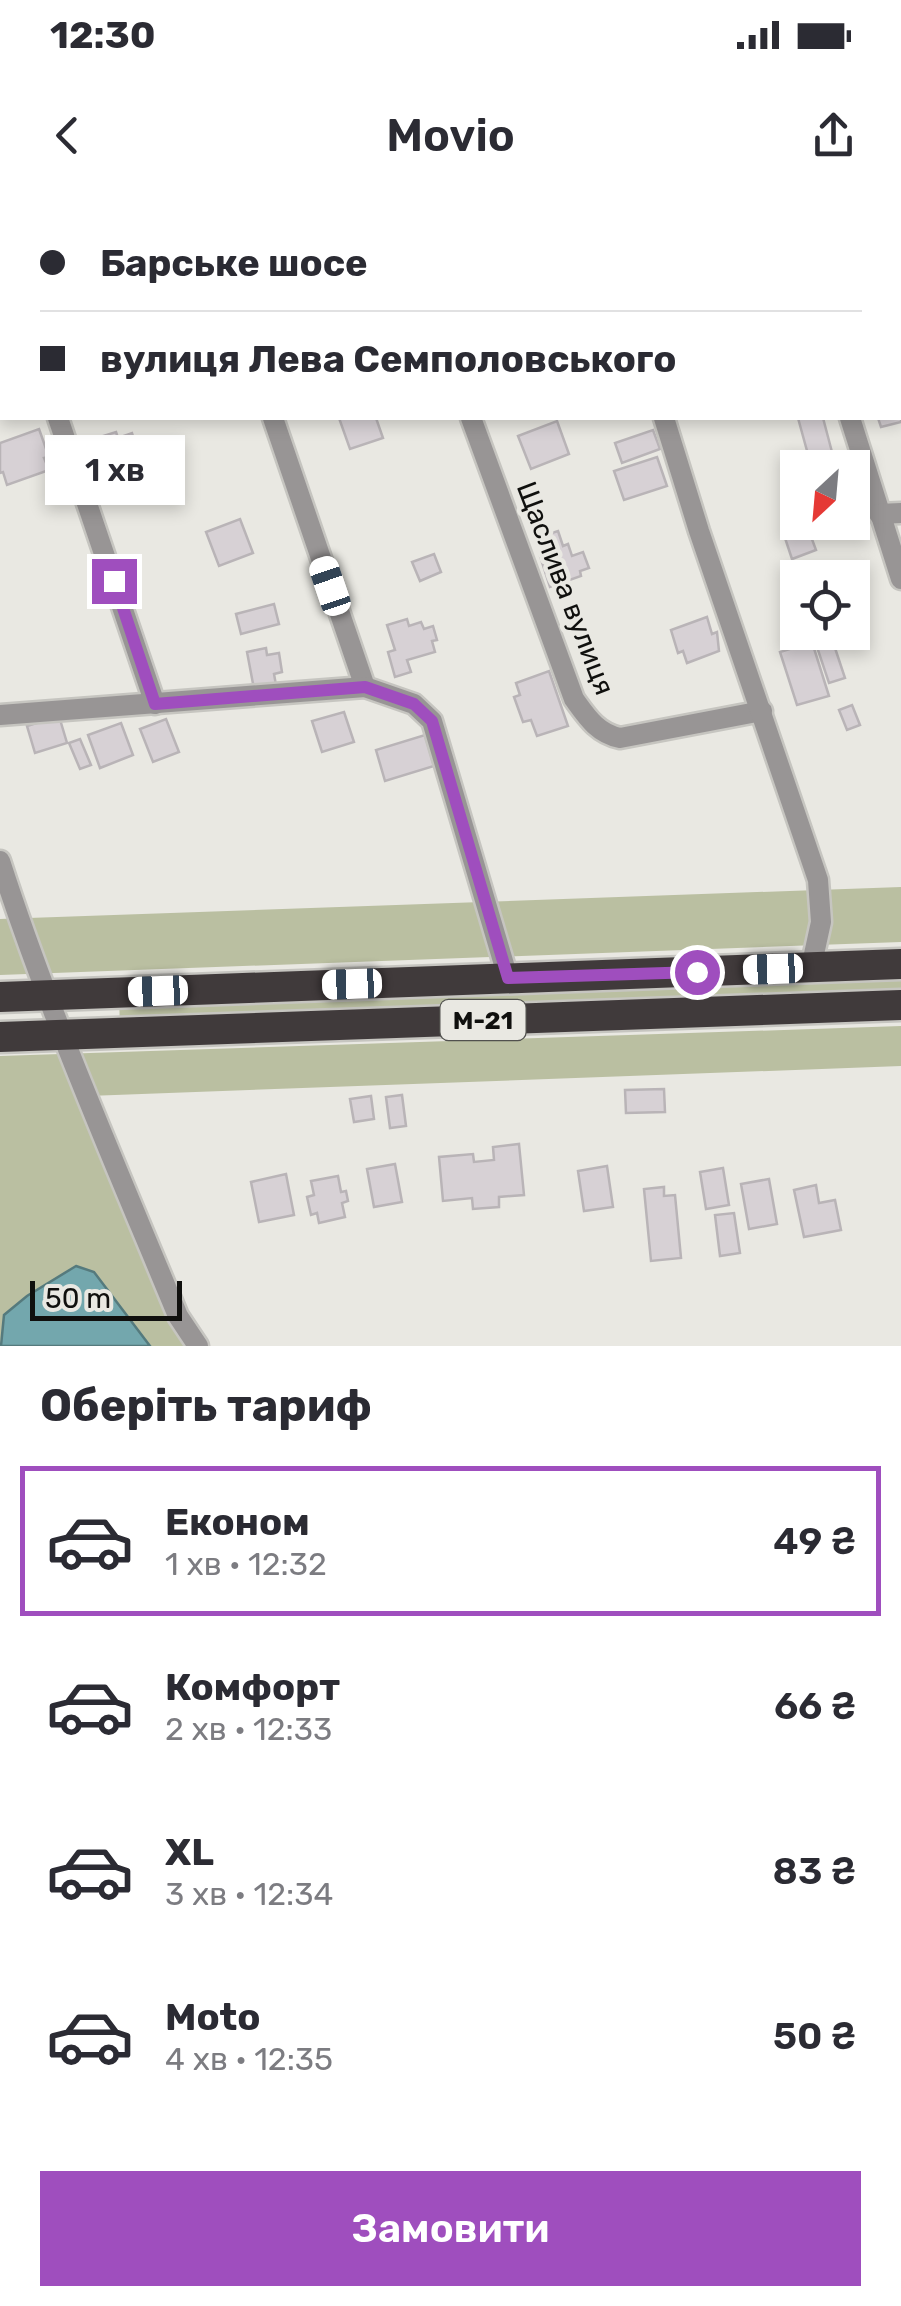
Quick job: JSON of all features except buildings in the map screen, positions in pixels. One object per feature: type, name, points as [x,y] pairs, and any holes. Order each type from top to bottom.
[{"type":"highway","name":"М-21","points":[[0,997],[901,964]]},
{"type":"highway","name":"М-21","points":[[0,1037],[901,1006]]},
{"type":"street","points":[[59,420],[155,704]]},
{"type":"street","points":[[274,420],[365,687]]},
{"type":"street","name":"Щаслива вулиця","points":[[473,420],[574,699],[591,722],[606,734],[620,738],[762,711]]},
{"type":"street","points":[[665,420],[698,531],[818,880],[821,922],[811,968]]},
{"type":"street","points":[[851,420],[901,580]]},
{"type":"street","points":[[879,514],[901,513]]},
{"type":"street","points":[[0,715],[365,687],[414,704],[432,721],[508,978]]},
{"type":"street","points":[[0,861],[47,993],[178,1316],[198,1346]]},
{"type":"green space","points":[[901,887],[901,942],[0,975],[0,919]]},
{"type":"green space","points":[[901,964],[901,1005],[120,1033],[119,993]]},
{"type":"green space","points":[[901,1026],[901,1066],[88,1096],[198,1346],[150,1346],[94,1273],[4,1315],[0,1346],[0,1056]]},
{"type":"water","points":[[76,1266],[94,1272],[150,1346],[1,1346],[4,1315]]},
{"type":"route","points":[[114,581],[155,704],[365,687],[414,704],[432,721],[508,978],[697,972]]}]
